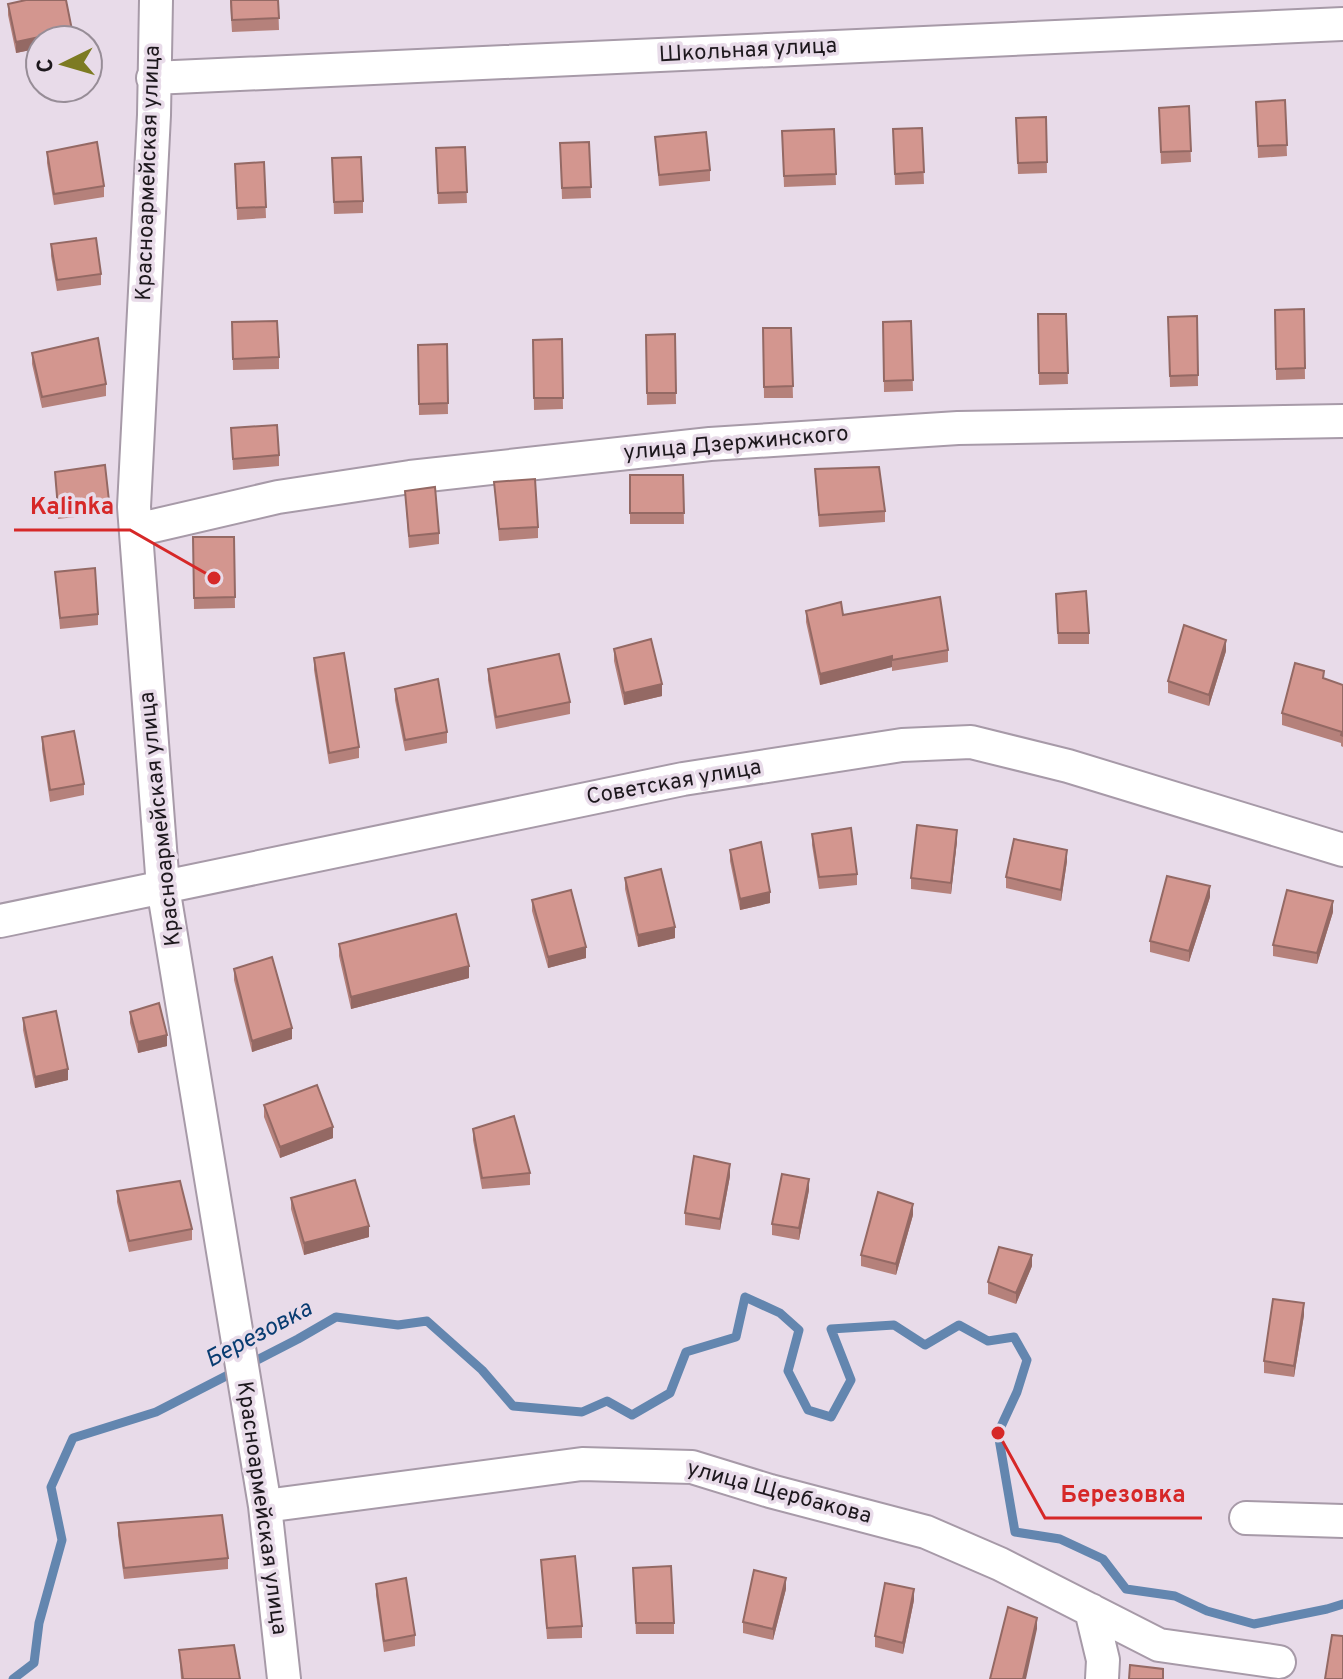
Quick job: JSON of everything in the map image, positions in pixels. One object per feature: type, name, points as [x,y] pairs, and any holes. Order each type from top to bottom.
[{"type":"street","name":"Красноармейская улица","points":[[156,0],[154,115],[134,507],[163,887],[265,1506],[284,1679]]},
{"type":"street","name":"Школьная улица","points":[[153,78],[1343,24]]},
{"type":"street","name":"улица Дзержинского","points":[[136,530],[278,497],[395,479],[710,444],[958,428],[1343,421]]},
{"type":"street","name":"Советская улица","points":[[0,921],[683,779],[902,745],[971,742],[1068,766],[1343,850]]},
{"type":"street","name":"улица Щербакова","points":[[265,1506],[582,1464],[692,1467],[926,1532],[1000,1564],[1159,1645],[1279,1662]]},
{"type":"street","points":[[1246,1518],[1343,1521]]},
{"type":"street","points":[[1091,1610],[1103,1660],[1102,1679]]},
{"type":"building","points":[[26,0],[66,0],[71,24],[24,24],[24,40],[16,42],[8,4]]},
{"type":"building","points":[[231,0],[278,0],[279,18],[232,20]]},
{"type":"building","points":[[1285,100],[1287,145],[1258,146],[1256,102]]},
{"type":"building","points":[[1189,106],[1191,151],[1161,152],[1159,108]]},
{"type":"building","points":[[1046,117],[1047,162],[1018,163],[1016,118]]},
{"type":"building","points":[[922,128],[924,172],[895,174],[893,129]]},
{"type":"building","points":[[834,129],[836,174],[784,176],[782,131]]},
{"type":"building","points":[[706,132],[710,170],[659,175],[655,137]]},
{"type":"building","points":[[97,142],[104,186],[54,194],[47,152]]},
{"type":"building","points":[[589,142],[591,187],[562,188],[560,143]]},
{"type":"building","points":[[465,147],[467,192],[438,193],[436,148]]},
{"type":"building","points":[[361,157],[363,201],[334,202],[332,158]]},
{"type":"building","points":[[264,162],[266,207],[237,208],[235,164]]},
{"type":"building","points":[[96,238],[101,274],[57,280],[51,244]]},
{"type":"building","points":[[1304,309],[1305,368],[1276,369],[1275,310]]},
{"type":"building","points":[[1038,314],[1066,314],[1068,373],[1039,373]]},
{"type":"building","points":[[1197,316],[1198,375],[1170,376],[1168,317]]},
{"type":"building","points":[[277,321],[279,357],[233,359],[232,322]]},
{"type":"building","points":[[911,321],[913,380],[884,381],[883,322]]},
{"type":"building","points":[[763,328],[791,328],[793,386],[764,387]]},
{"type":"building","points":[[675,334],[676,393],[647,393],[646,335]]},
{"type":"building","points":[[98,338],[106,384],[42,397],[32,353]]},
{"type":"building","points":[[562,339],[563,398],[534,398],[533,340]]},
{"type":"building","points":[[447,344],[448,403],[419,404],[418,345]]},
{"type":"building","points":[[277,425],[279,455],[233,459],[231,428]]},
{"type":"building","points":[[105,465],[109,501],[58,508],[55,472]]},
{"type":"building","points":[[879,467],[885,511],[819,515],[815,469]]},
{"type":"building","points":[[630,475],[683,475],[684,513],[630,513]]},
{"type":"building","points":[[535,479],[538,527],[499,529],[494,482]]},
{"type":"building","points":[[435,487],[439,533],[409,536],[405,491]]},
{"type":"building","points":[[193,537],[234,537],[235,597],[194,598]]},
{"type":"building","points":[[95,568],[98,614],[60,618],[55,572]]},
{"type":"building","points":[[1086,591],[1089,633],[1058,633],[1056,594]]},
{"type":"building","points":[[940,597],[948,650],[892,660],[892,656],[820,674],[806,611],[841,602],[843,615]]},
{"type":"building","points":[[1184,625],[1226,640],[1209,695],[1168,681]]},
{"type":"building","points":[[651,639],[662,684],[624,693],[614,649]]},
{"type":"building","points":[[344,653],[359,747],[329,753],[314,658]]},
{"type":"building","points":[[559,654],[570,702],[496,717],[488,669]]},
{"type":"building","points":[[1295,663],[1324,671],[1323,678],[1343,685],[1343,736],[1342,732],[1282,713]]},
{"type":"building","points":[[438,679],[447,732],[405,740],[395,689]]},
{"type":"building","points":[[74,731],[84,784],[50,790],[42,737]]},
{"type":"building","points":[[917,825],[957,830],[951,883],[911,878]]},
{"type":"building","points":[[851,828],[857,874],[819,877],[812,834]]},
{"type":"building","points":[[1014,839],[1067,850],[1061,890],[1006,877]]},
{"type":"building","points":[[761,842],[770,892],[740,899],[730,850]]},
{"type":"building","points":[[661,869],[675,927],[638,935],[625,878]]},
{"type":"building","points":[[1167,876],[1210,886],[1189,951],[1150,941]]},
{"type":"building","points":[[571,890],[586,947],[548,957],[532,900]]},
{"type":"building","points":[[1287,890],[1333,901],[1317,953],[1273,945]]},
{"type":"building","points":[[456,914],[469,966],[351,997],[339,944]]},
{"type":"building","points":[[272,957],[292,1028],[252,1041],[234,969]]},
{"type":"building","points":[[159,1003],[167,1035],[138,1042],[130,1012]]},
{"type":"building","points":[[56,1011],[68,1069],[35,1077],[23,1018]]},
{"type":"building","points":[[317,1085],[333,1127],[280,1147],[264,1105]]},
{"type":"building","points":[[514,1116],[530,1173],[482,1178],[473,1129]]},
{"type":"building","points":[[694,1156],[730,1164],[720,1219],[685,1213]]},
{"type":"building","points":[[782,1174],[809,1179],[799,1228],[772,1224]]},
{"type":"building","points":[[355,1180],[369,1226],[304,1243],[291,1198]]},
{"type":"building","points":[[180,1181],[192,1229],[129,1241],[117,1191]]},
{"type":"building","points":[[878,1192],[913,1204],[896,1264],[861,1255]]},
{"type":"building","points":[[999,1247],[1032,1255],[1016,1293],[988,1282]]},
{"type":"building","points":[[1273,1299],[1304,1303],[1294,1366],[1264,1361]]},
{"type":"building","points":[[222,1515],[228,1558],[124,1568],[118,1523]]},
{"type":"building","points":[[575,1556],[582,1626],[547,1628],[541,1560]]},
{"type":"building","points":[[671,1566],[674,1623],[636,1623],[633,1568]]},
{"type":"building","points":[[754,1570],[786,1578],[773,1629],[743,1622]]},
{"type":"building","points":[[406,1578],[415,1635],[384,1641],[376,1584]]},
{"type":"building","points":[[885,1583],[914,1589],[903,1643],[875,1636]]},
{"type":"building","points":[[1008,1607],[1037,1618],[1023,1679],[990,1679]]},
{"type":"building","points":[[1332,1635],[1343,1636],[1343,1679],[1325,1679]]},
{"type":"building","points":[[234,1645],[240,1679],[183,1679],[179,1650]]},
{"type":"building","points":[[1130,1665],[1163,1669],[1163,1679],[1129,1679]]},
{"type":"waterway","name":"Березовка","points":[[13,1679],[34,1663],[39,1623],[62,1540],[51,1487],[73,1438],[156,1412],[336,1317],[398,1325],[427,1321],[482,1370],[513,1406],[582,1412],[607,1401],[632,1415],[670,1393],[686,1352],[736,1337],[745,1297],[780,1313],[799,1330],[788,1371],[808,1410],[831,1417],[851,1380],[831,1329],[894,1325],[925,1345],[959,1325],[988,1341],[1014,1337],[1027,1360],[1017,1392],[998,1433],[1015,1532],[1060,1539],[1103,1559],[1126,1589],[1175,1596],[1207,1611],[1254,1624],[1343,1604]]},
{"type":"place","name":"Kalinka","points":[[214,578]]},
{"type":"place","name":"Березовка","points":[[998,1433]]}]
